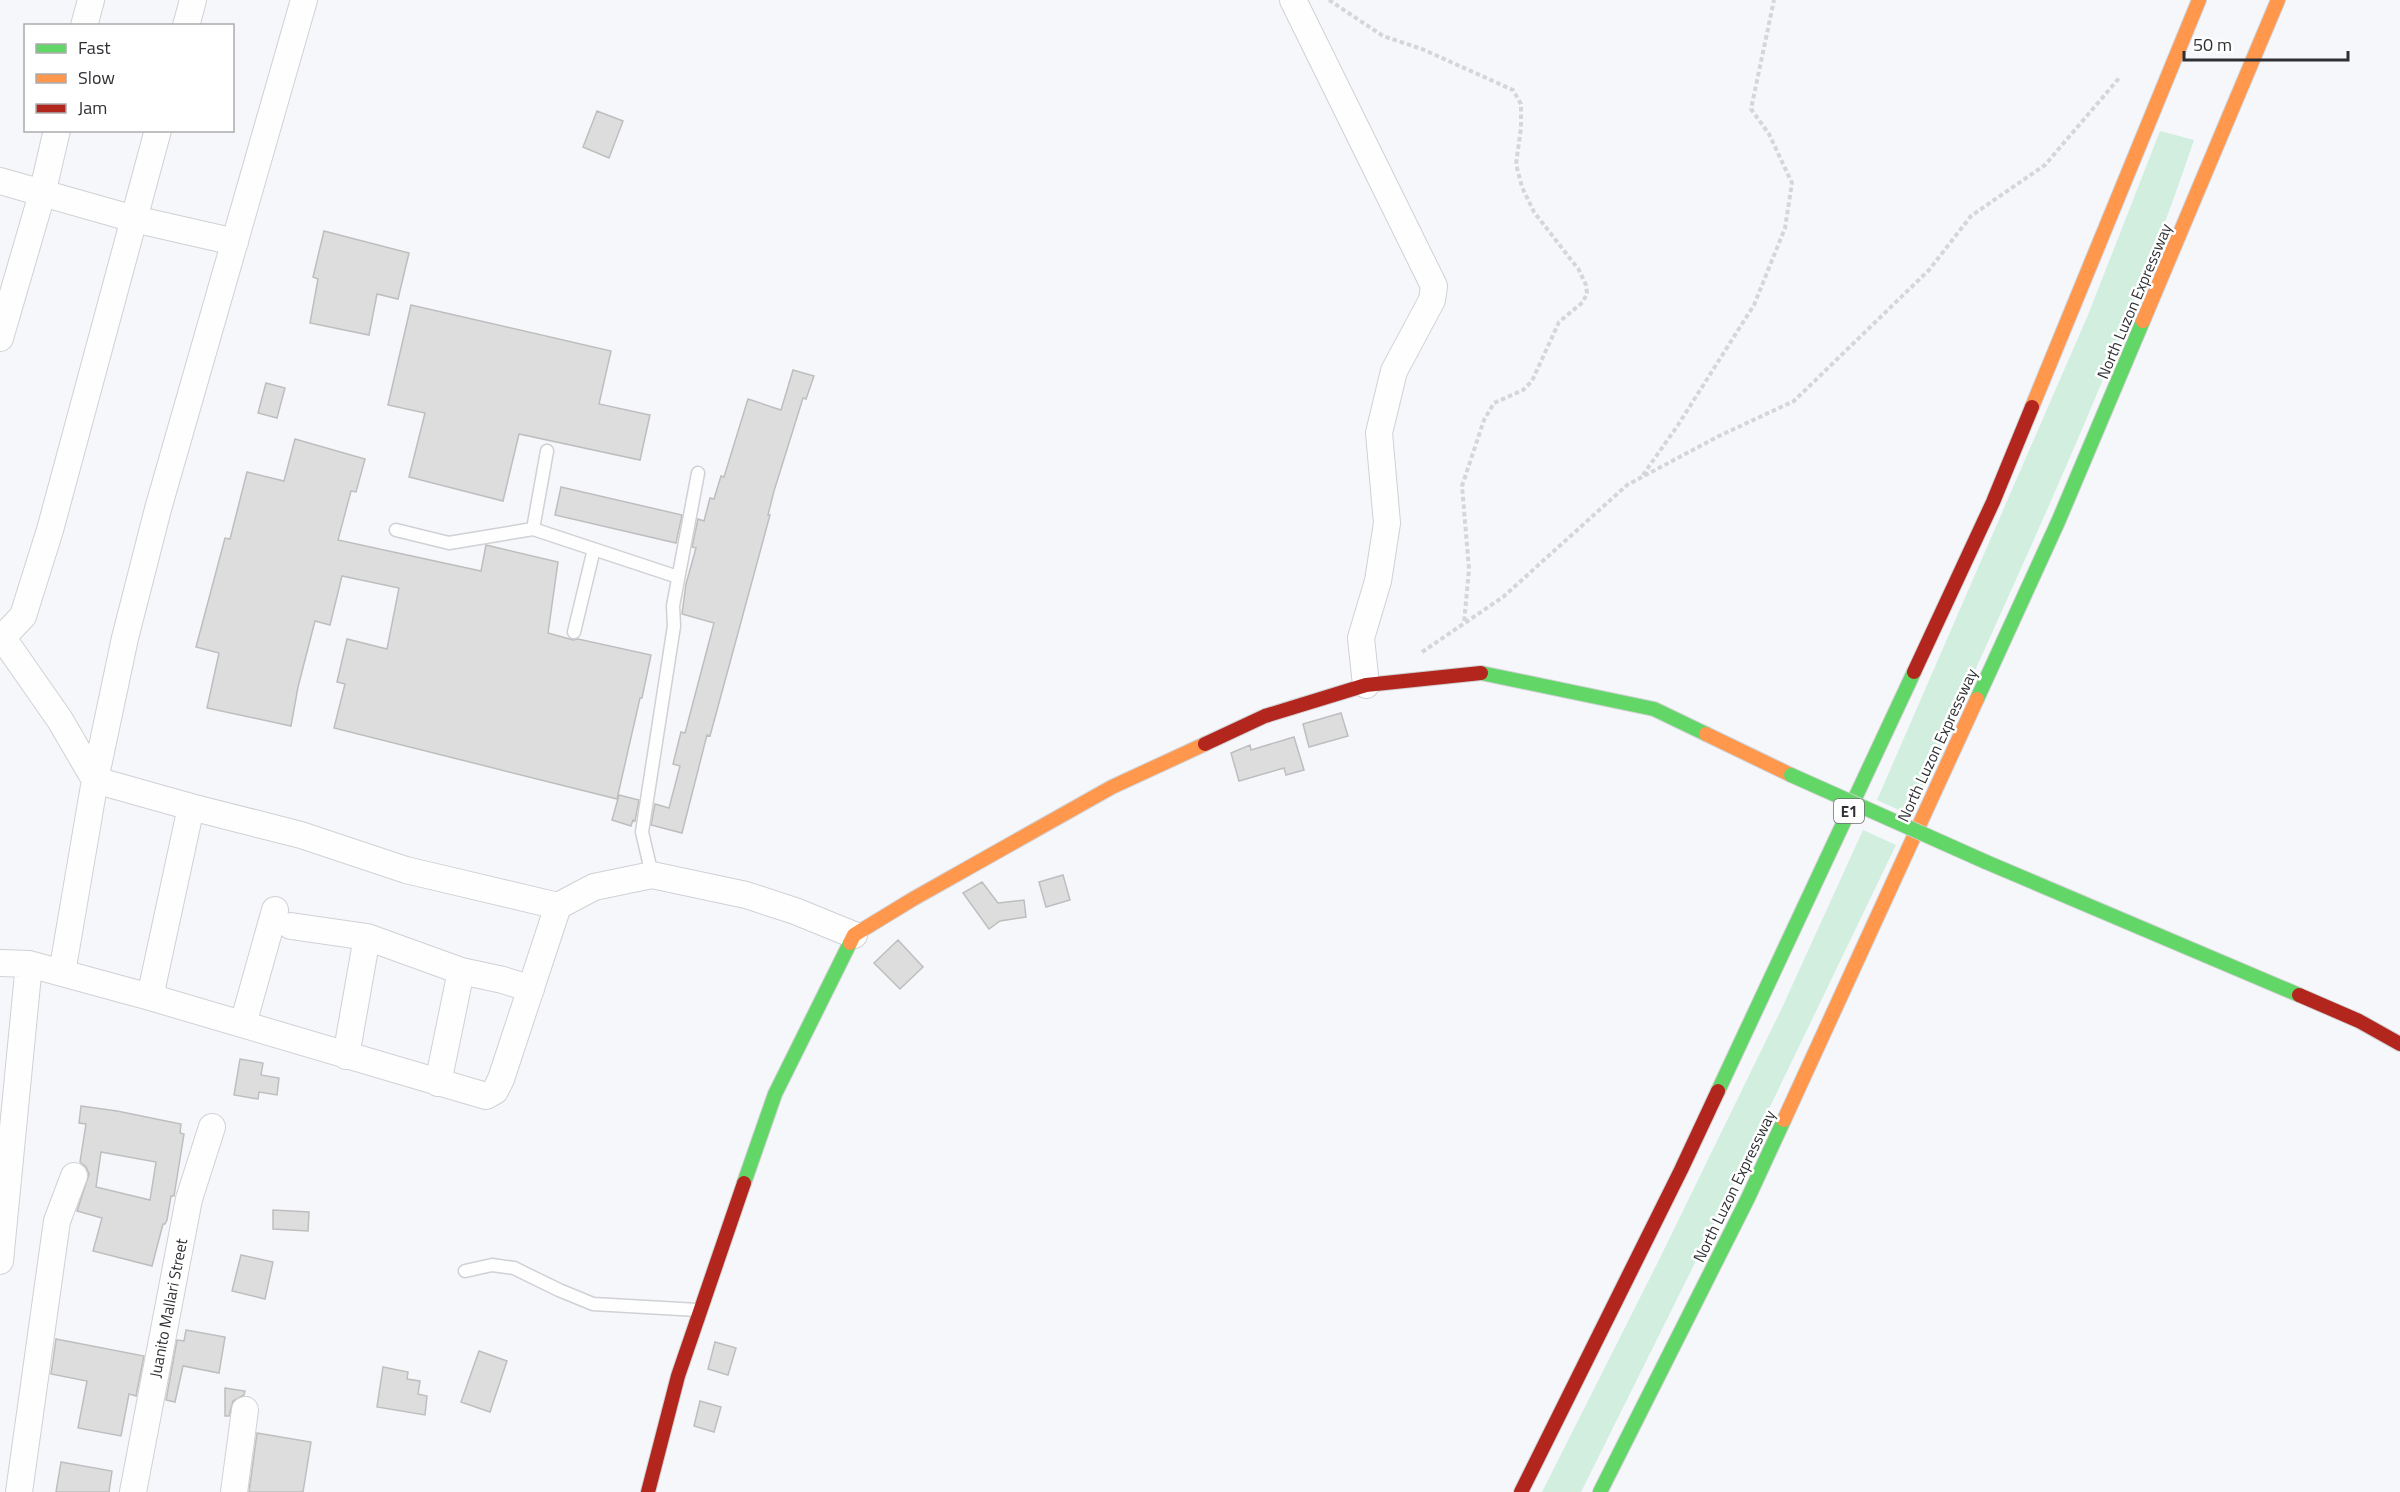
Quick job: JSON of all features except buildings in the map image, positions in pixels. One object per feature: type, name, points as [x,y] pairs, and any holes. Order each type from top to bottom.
[{"type":"main road","name":"E1","points":[[1521,1492],[1681,1170],[1993,501],[2199,0]]},
{"type":"main road","name":"North Luzon Expressway","points":[[1600,1492],[1748,1198],[2058,522],[2278,0]]},
{"type":"main road","points":[[648,1492],[678,1376],[775,1094],[854,935],[912,899],[1112,787],[1265,716],[1366,685],[1484,673],[1654,709],[1791,775],[1986,862],[2359,1021],[2400,1044]]},
{"type":"street","points":[[85,24],[91,0]]},
{"type":"street","points":[[187,24],[193,0]]},
{"type":"street","points":[[62,973],[95,780],[125,638],[155,520],[304,0]]},
{"type":"street","points":[[1293,0],[1434,286],[1432,300],[1394,371],[1379,433],[1387,523],[1378,581],[1361,638],[1366,685]]},
{"type":"street","points":[[0,338],[42,194],[57,132]]},
{"type":"street","points":[[157,132],[50,530],[23,616],[1,637],[60,720],[95,780],[301,835],[406,870],[558,906],[594,887],[652,875],[746,895],[795,911],[854,935]]},
{"type":"street","points":[[0,181],[134,219],[235,242]]},
{"type":"street","points":[[150,997],[191,807]]},
{"type":"street","points":[[0,963],[29,964],[150,997],[486,1096],[495,1091],[558,906]]},
{"type":"street","points":[[243,1024],[283,918],[367,937],[461,971],[531,989]]},
{"type":"street","points":[[346,1056],[367,937]]},
{"type":"street","points":[[1,1253],[9,1063],[29,964]]},
{"type":"street","points":[[438,1083],[461,971]]},
{"type":"street","name":"Juanito Mallari Street","points":[[134,1492],[189,1199],[212,1127]]},
{"type":"street","points":[[19,1492],[57,1221],[74,1176]]},
{"type":"street","points":[[234,1492],[246,1410]]},
{"type":"lane","points":[[533,529],[547,451]]},
{"type":"lane","points":[[652,875],[642,831],[674,626],[673,606],[698,473]]},
{"type":"lane","points":[[396,530],[448,543],[533,529],[678,577]]},
{"type":"lane","points":[[574,632],[594,549]]},
{"type":"lane","points":[[465,1271],[492,1265],[514,1269],[593,1304],[700,1310]]},
{"type":"path","points":[[1329,0],[1383,36],[1422,49],[1513,90],[1521,104],[1521,128],[1516,164],[1522,187],[1534,212],[1579,270],[1586,285],[1587,293],[1583,302],[1559,322],[1532,381],[1523,390],[1494,403],[1484,420],[1462,486],[1469,568],[1464,623]]},
{"type":"path","points":[[1643,476],[1754,304],[1785,228],[1792,183],[1769,134],[1751,109],[1774,0]]},
{"type":"path","points":[[1402,682],[1424,648],[1503,597],[1627,485],[1719,436],[1794,401],[1929,270],[1971,216],[2045,165],[2120,77]]},
{"type":"green space","points":[[2160,131],[2194,140],[2163,226],[2131,312],[2060,481],[1910,815],[1877,800],[2088,315]]},
{"type":"green space","points":[[1863,830],[1896,845],[1688,1277],[1581,1492],[1542,1492],[1781,1010]]},
{"type":"traffic: fast","points":[[1977,699],[2058,522],[2143,321]]},
{"type":"traffic: fast","points":[[1718,1091],[1914,672]]},
{"type":"traffic: fast","points":[[1481,673],[1654,709],[1706,734]]},
{"type":"traffic: fast","points":[[1791,775],[1986,862]]},
{"type":"traffic: fast","points":[[1986,862],[2299,995]]},
{"type":"traffic: fast","points":[[744,1183],[775,1094],[850,943]]},
{"type":"traffic: fast","points":[[1600,1492],[1748,1198],[1784,1120]]},
{"type":"traffic: slow","points":[[2032,407],[2199,0]]},
{"type":"traffic: slow","points":[[2143,321],[2278,0]]},
{"type":"traffic: slow","points":[[1784,1120],[1977,699]]},
{"type":"traffic: slow","points":[[1706,734],[1791,775]]},
{"type":"traffic: slow","points":[[850,943],[854,935],[913,899],[1112,787],[1205,744]]},
{"type":"traffic: jam","points":[[1914,672],[1993,502],[2032,407]]},
{"type":"traffic: jam","points":[[1205,744],[1265,716],[1366,685],[1481,673]]},
{"type":"traffic: jam","points":[[2299,995],[2359,1021],[2400,1044]]},
{"type":"traffic: jam","points":[[1521,1492],[1718,1091]]},
{"type":"traffic: jam","points":[[648,1492],[678,1376],[744,1183]]}]
